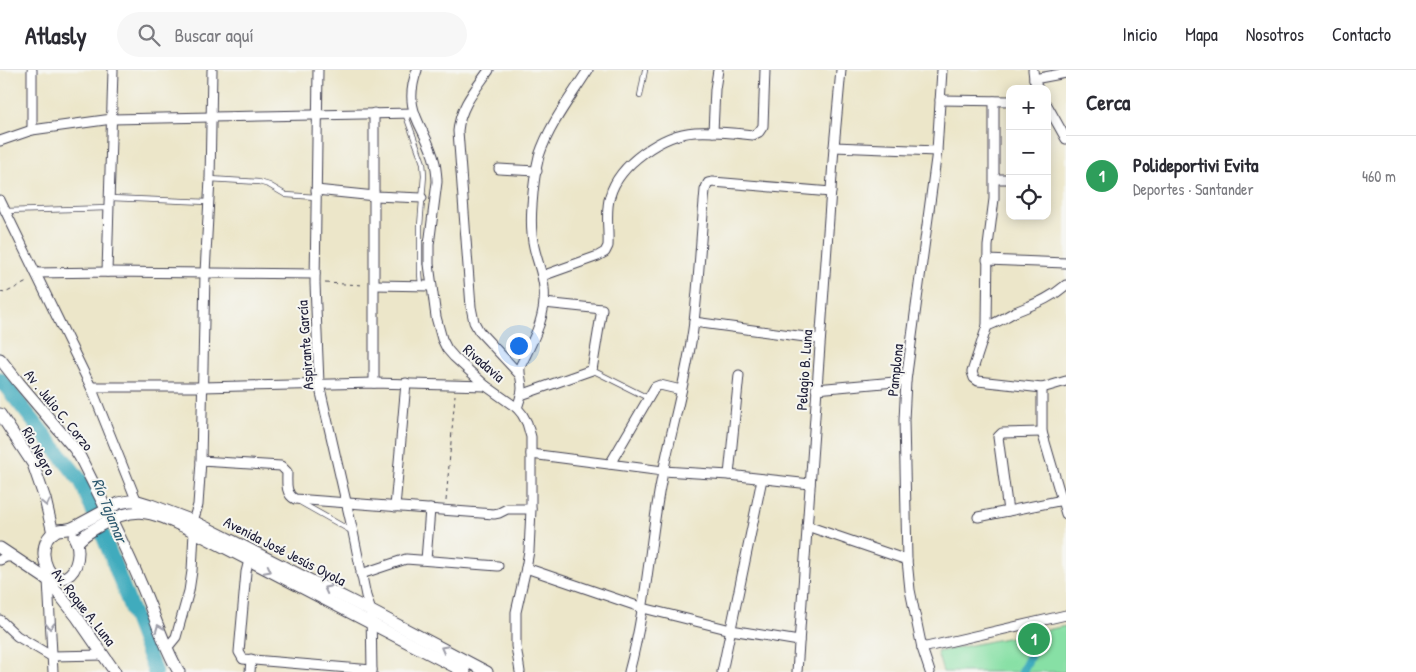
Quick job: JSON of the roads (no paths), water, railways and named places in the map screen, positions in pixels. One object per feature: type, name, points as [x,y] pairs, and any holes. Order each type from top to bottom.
[{"type":"street","points":[[32,70],[32,130]]},
{"type":"street","points":[[107,272],[113,70]]},
{"type":"street","points":[[167,648],[176,636],[188,591],[192,571],[194,526],[198,505],[201,462],[212,70]]},
{"type":"street","name":"Aspirante García","points":[[318,70],[315,278],[319,384],[347,503],[366,596],[371,611],[372,671]]},
{"type":"street","name":"Rivadavia","points":[[417,70],[412,82],[410,113],[435,162],[437,182],[426,286],[442,339],[454,357],[486,386],[517,408],[527,423],[531,437],[529,551],[516,612],[516,646],[520,672]]},
{"type":"street","points":[[489,70],[464,106],[459,120],[458,132],[469,290],[474,322],[479,331],[519,374]]},
{"type":"street","points":[[517,408],[522,394],[519,374],[520,367],[542,321],[544,303],[542,276],[534,249],[532,232],[532,206],[539,157],[556,121],[588,70]]},
{"type":"street","points":[[713,132],[718,70]]},
{"type":"street","points":[[542,276],[605,252],[608,246],[609,198],[613,186],[621,174],[639,157],[662,142],[678,135],[694,132],[753,135],[759,132],[763,126],[765,70]]},
{"type":"street","name":"Pelagio B. Luna","points":[[797,672],[816,390],[841,70]]},
{"type":"street","name":"Pamplona","points":[[930,672],[922,648],[910,590],[907,560],[904,420],[906,381],[938,151],[942,70]]},
{"type":"street","points":[[1034,74],[1066,74]]},
{"type":"street","points":[[940,100],[1006,101]]},
{"type":"street","points":[[994,101],[995,179],[987,260],[986,326],[972,372],[978,382],[1042,388],[1066,381]]},
{"type":"street","points":[[1051,112],[1066,139]]},
{"type":"street","points":[[374,113],[374,383]]},
{"type":"street","points":[[0,140],[32,130],[112,119],[410,113]]},
{"type":"street","points":[[834,147],[938,151]]},
{"type":"street","points":[[499,169],[536,172]]},
{"type":"street","points":[[995,179],[1006,179]]},
{"type":"street","points":[[629,672],[635,650],[663,471],[694,322],[705,190],[708,184],[713,182],[831,192]]},
{"type":"street","points":[[316,193],[422,198]]},
{"type":"street","points":[[0,200],[91,386],[139,507]]},
{"type":"street","points":[[987,260],[1066,263]]},
{"type":"street","points":[[38,275],[107,272],[205,273],[315,278]]},
{"type":"street","points":[[986,326],[1049,298],[1066,284]]},
{"type":"street","points":[[375,285],[426,286]]},
{"type":"street","points":[[522,394],[592,370],[602,309],[544,303]]},
{"type":"street","points":[[694,322],[820,339]]},
{"type":"street","name":"Av . Julio C. Corzo","points":[[0,359],[18,383],[74,448],[104,517],[141,584],[167,648],[179,672]]},
{"type":"street","points":[[730,476],[740,375]]},
{"type":"street","points":[[816,390],[906,381]]},
{"type":"street","points":[[91,386],[203,387],[374,383],[486,386]]},
{"type":"street","points":[[394,507],[406,383]]},
{"type":"street","points":[[610,464],[655,387],[660,385],[681,390]]},
{"type":"street","points":[[1042,388],[1042,432],[1066,514]]},
{"type":"street","name":"Río Negro","points":[[0,414],[33,464],[45,499],[53,533]]},
{"type":"street","points":[[1008,511],[998,437],[1002,433],[1042,432]]},
{"type":"street","points":[[532,454],[663,471],[810,484]]},
{"type":"street","points":[[201,462],[281,466],[287,472],[288,490],[291,497],[295,499],[494,514],[506,509],[531,509]]},
{"type":"street","points":[[722,672],[762,479]]},
{"type":"street","points":[[978,517],[1063,500]]},
{"type":"street","name":"Avenida José Jesús Oyola","points":[[65,530],[78,526],[88,526],[104,517],[119,503],[129,501],[139,507],[174,513],[194,526],[371,611],[487,672]]},
{"type":"street","points":[[426,560],[430,509]]},
{"type":"street","name":"Avenida José Jesús Oyola","points":[[77,544],[88,526]]},
{"type":"street","points":[[194,526],[249,560],[465,672]]},
{"type":"street","points":[[807,526],[907,560]]},
{"type":"street","points":[[52,579],[66,577],[74,568],[78,558],[77,544],[74,537],[65,530],[53,533],[44,549],[45,565],[52,579],[51,656],[53,672]]},
{"type":"street","name":"Av. Roque A. Luna","points":[[0,548],[12,557],[52,579],[115,672]]},
{"type":"street","points":[[0,560],[12,557]]},
{"type":"street","points":[[361,574],[406,559],[498,566]]},
{"type":"street","points":[[249,560],[246,572],[240,652],[243,659],[372,671]]},
{"type":"street","points":[[526,568],[642,608],[730,630],[799,641]]},
{"type":"street","points":[[922,648],[1066,615]]},
{"type":"street","points":[[0,620],[17,636],[51,656],[104,655]]},
{"type":"street","points":[[250,672],[251,659]]},
{"type":"lane","points":[[640,96],[646,70]]},
{"type":"lane","points":[[410,113],[423,163],[420,273],[426,286]]},
{"type":"lane","points":[[210,179],[259,182],[286,195],[316,193]]},
{"type":"lane","points":[[110,198],[209,202]]},
{"type":"lane","points":[[5,210],[109,208]]},
{"type":"lane","points":[[592,370],[648,398]]},
{"type":"lane","points":[[295,499],[353,532]]},
{"type":"waterway","name":"Río Tajamar","points":[[0,379],[81,481],[155,672]]},
{"type":"waterway","points":[[1022,672],[1040,637]]},
{"type":"place","name":"Polideportivi Evita","points":[[1034,639]]}]
